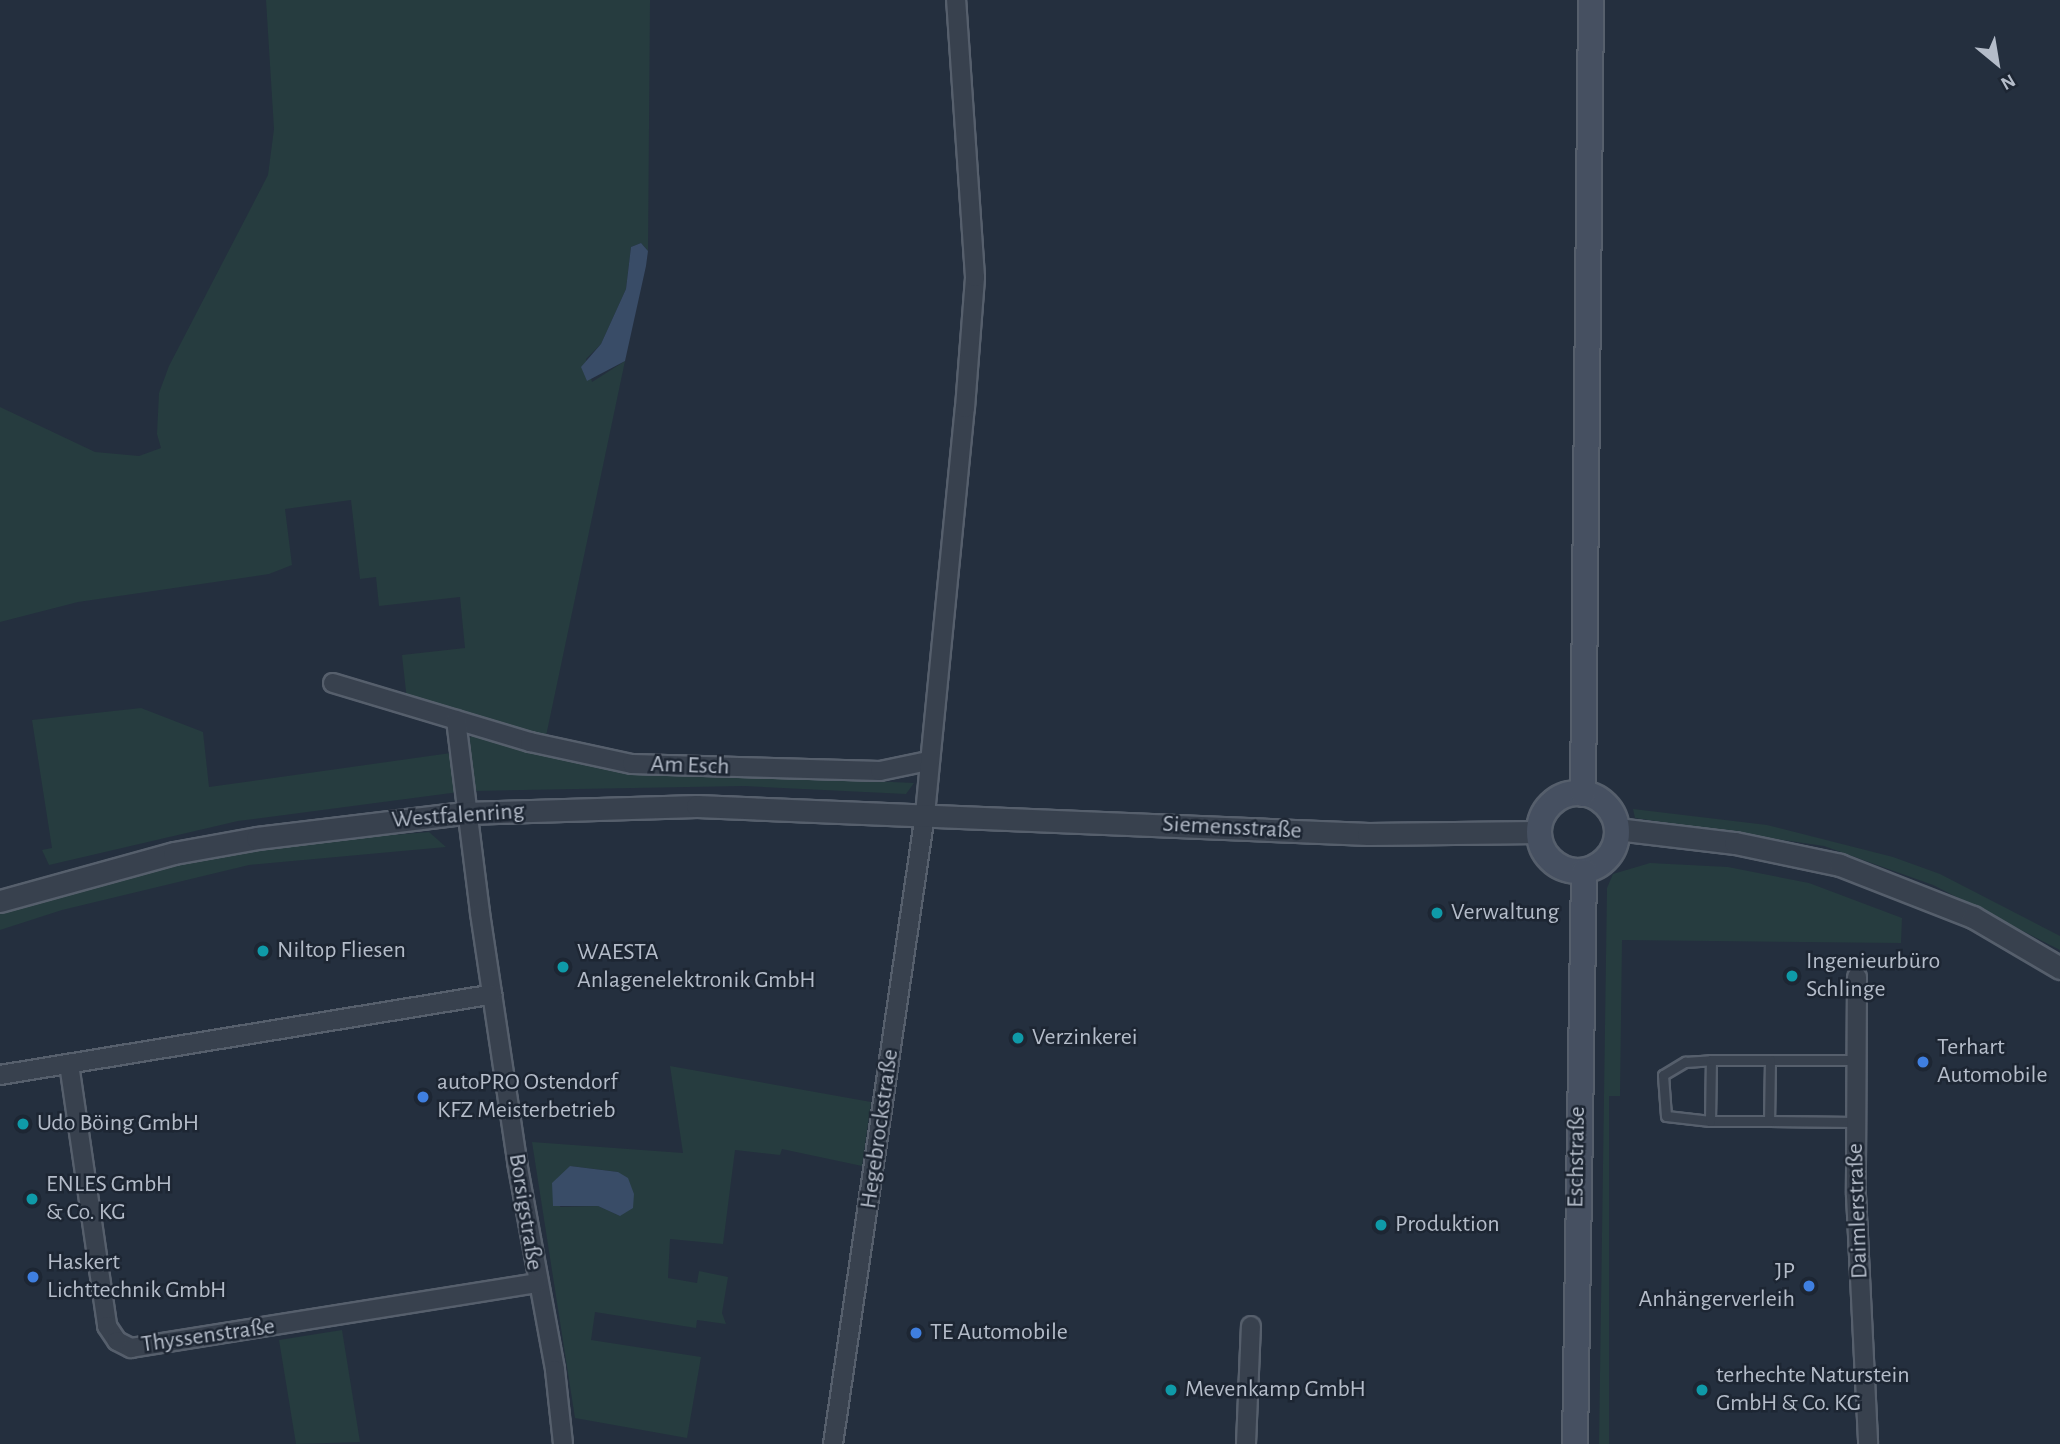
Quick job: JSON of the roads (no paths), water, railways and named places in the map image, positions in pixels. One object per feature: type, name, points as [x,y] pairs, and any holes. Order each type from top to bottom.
[{"type":"main road","points":[[1584,794],[1591,0]]},
{"type":"main road","points":[[1584,794],[1606,805],[1617,829],[1609,856],[1584,871],[1570,870],[1548,857],[1539,832],[1542,819],[1558,799],[1584,794]]},
{"type":"main road","name":"Eschstraße","points":[[1575,1444],[1584,871]]},
{"type":"street","name":"Hegebrockstraße","points":[[833,1444],[925,814],[975,276],[956,0]]},
{"type":"street","name":"Am Esch","points":[[333,684],[554,748],[632,764],[880,771],[928,761]]},
{"type":"street","points":[[456,720],[464,760],[465,813]]},
{"type":"street","name":"Westfalenring","points":[[0,901],[174,853],[257,838],[465,813],[697,806],[925,814]]},
{"type":"street","name":"Borsigstraße","points":[[465,813],[537,1283],[555,1370],[563,1444]]},
{"type":"street","name":"Siemensstraße","points":[[925,814],[1368,834],[1539,832]]},
{"type":"street","points":[[1617,829],[1735,842],[1840,865],[1973,917],[2060,968]]},
{"type":"street","name":"Daimlerstraße","points":[[1857,977],[1855,1122],[1868,1444]]},
{"type":"street","points":[[0,1075],[492,994]]},
{"type":"street","name":"Thyssenstraße","points":[[69,1064],[107,1326],[117,1340],[131,1348],[537,1283]]},
{"type":"street","points":[[1246,1444],[1251,1326]]},
{"type":"lane","points":[[1854,1060],[1711,1060],[1685,1062],[1663,1074],[1666,1116],[1710,1121],[1855,1122]]},
{"type":"lane","points":[[1710,1121],[1711,1060]]},
{"type":"lane","points":[[1769,1121],[1770,1060]]},
{"type":"water","points":[[641,243],[648,251],[646,266],[625,361],[587,381],[581,367],[601,344],[626,289],[631,247]]},
{"type":"water","points":[[570,1166],[618,1172],[628,1178],[634,1194],[633,1208],[620,1216],[598,1206],[553,1206],[552,1183]]},
{"type":"place","name":"Verwaltung","points":[[1437,913]]},
{"type":"place","name":"Niltop Fliesen","points":[[263,951]]},
{"type":"place","name":"WAESTA Anlagenelektronik GmbH","points":[[563,967]]},
{"type":"place","name":"Ingenieurbüro Schlinge","points":[[1792,976]]},
{"type":"place","name":"Verzinkerei","points":[[1018,1038]]},
{"type":"place","name":"Terhart Automobile","points":[[1923,1062]]},
{"type":"place","name":"autoPRO Ostendorf KFZ Meisterbetrieb","points":[[423,1097]]},
{"type":"place","name":"Udo Böing GmbH","points":[[23,1124]]},
{"type":"place","name":"ENLES GmbH & Co. KG","points":[[32,1199]]},
{"type":"place","name":"Produktion","points":[[1381,1225]]},
{"type":"place","name":"Haskert Lichttechnik GmbH","points":[[33,1277]]},
{"type":"place","name":"JP Anhängerverleih","points":[[1809,1286]]},
{"type":"place","name":"TE Automobile","points":[[916,1333]]},
{"type":"place","name":"Mevenkamp GmbH","points":[[1171,1390]]},
{"type":"place","name":"terhechte Naturstein GmbH & Co. KG","points":[[1702,1390]]}]
